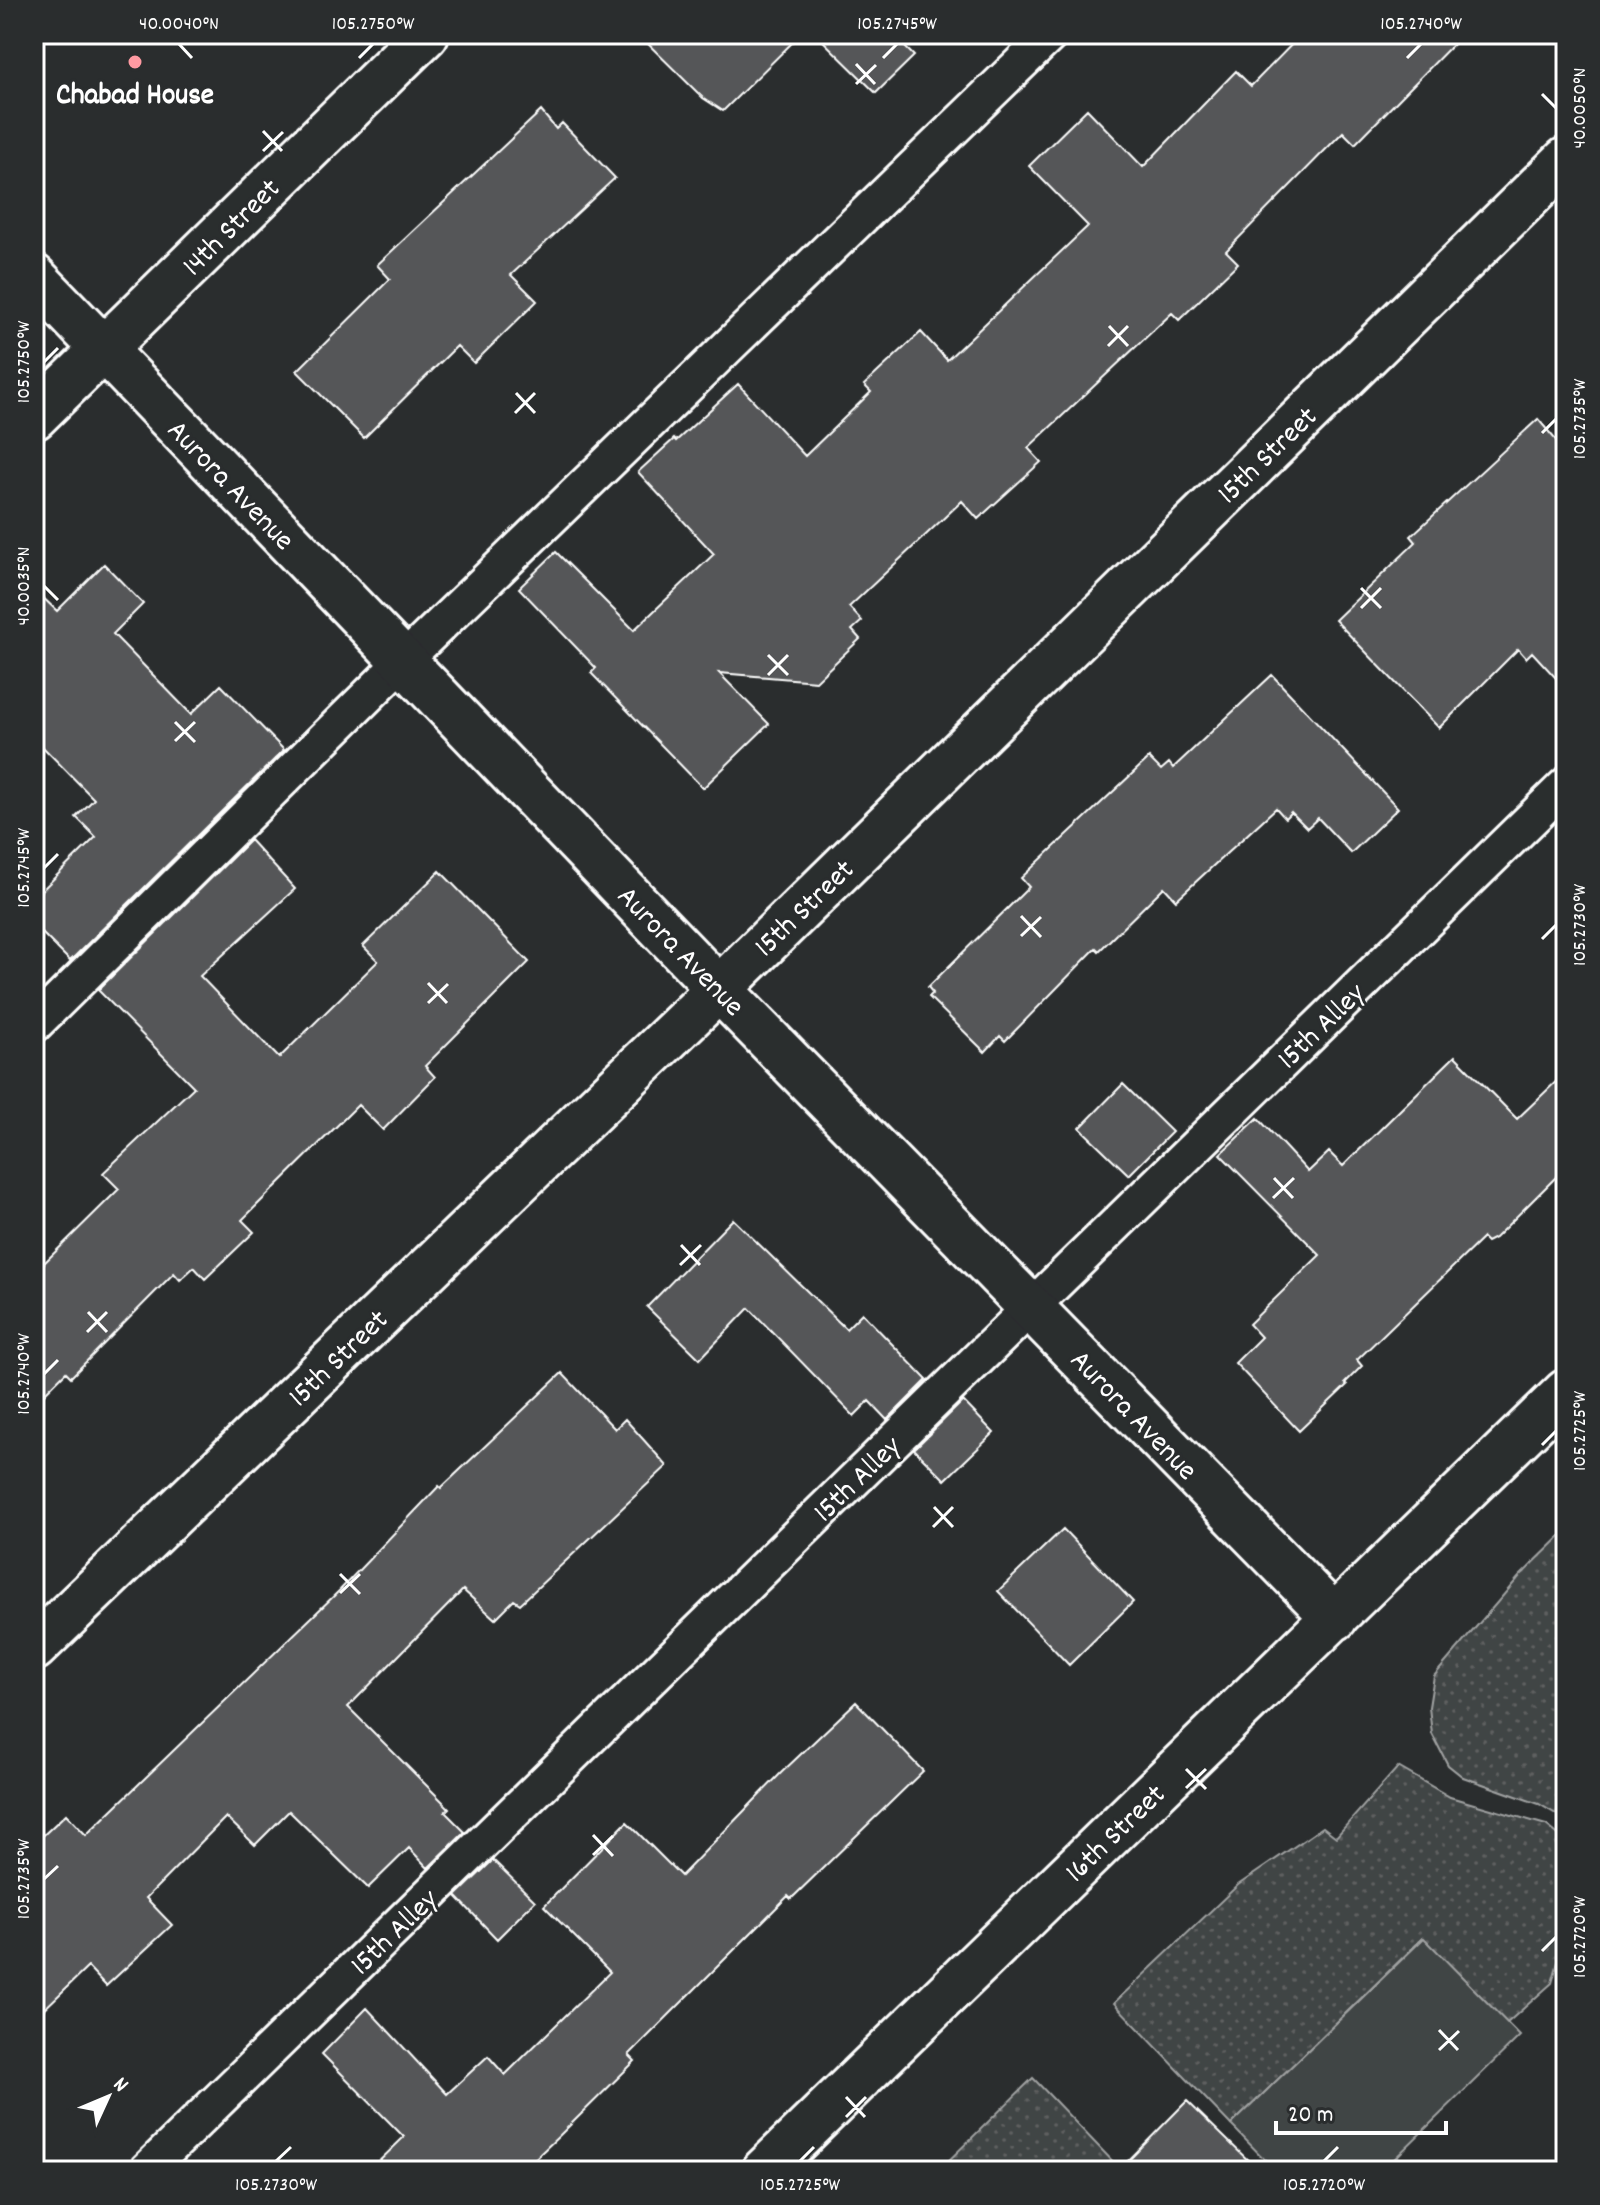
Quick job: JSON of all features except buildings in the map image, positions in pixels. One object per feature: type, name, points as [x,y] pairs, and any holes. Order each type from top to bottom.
[{"type":"street","name":"14th Street","points":[[34,417],[426,34]]},
{"type":"street","name":"15th Street","points":[[34,1648],[719,989],[1566,160]]},
{"type":"street","name":"Aurora Avenue","points":[[34,277],[719,989],[1335,1618]]},
{"type":"street","name":"16th Street","points":[[764,2171],[1566,1392]]},
{"type":"lane","points":[[34,1025],[403,661],[1051,34]]},
{"type":"lane","name":"15th Alley","points":[[146,2171],[1566,785]]},
{"type":"shaded area","points":[[1566,1531],[1566,1820],[1539,1804],[1463,1777],[1448,1765],[1432,1734],[1429,1707],[1434,1676],[1519,1577]]},
{"type":"shaded area","points":[[1398,1767],[1450,1797],[1546,1825],[1566,1841],[1566,1954],[1558,1962],[1552,1983],[1507,2023],[1423,1938],[1231,2125],[1114,2003],[1238,1885],[1323,1827],[1336,1837]]},
{"type":"shaded area","points":[[1424,1938],[1520,2036],[1382,2171],[1276,2171],[1231,2125]]},
{"type":"shaded area","points":[[1033,2078],[1122,2171],[938,2171]]},
{"type":"place","name":"Chabad House","points":[[135,62]]}]
